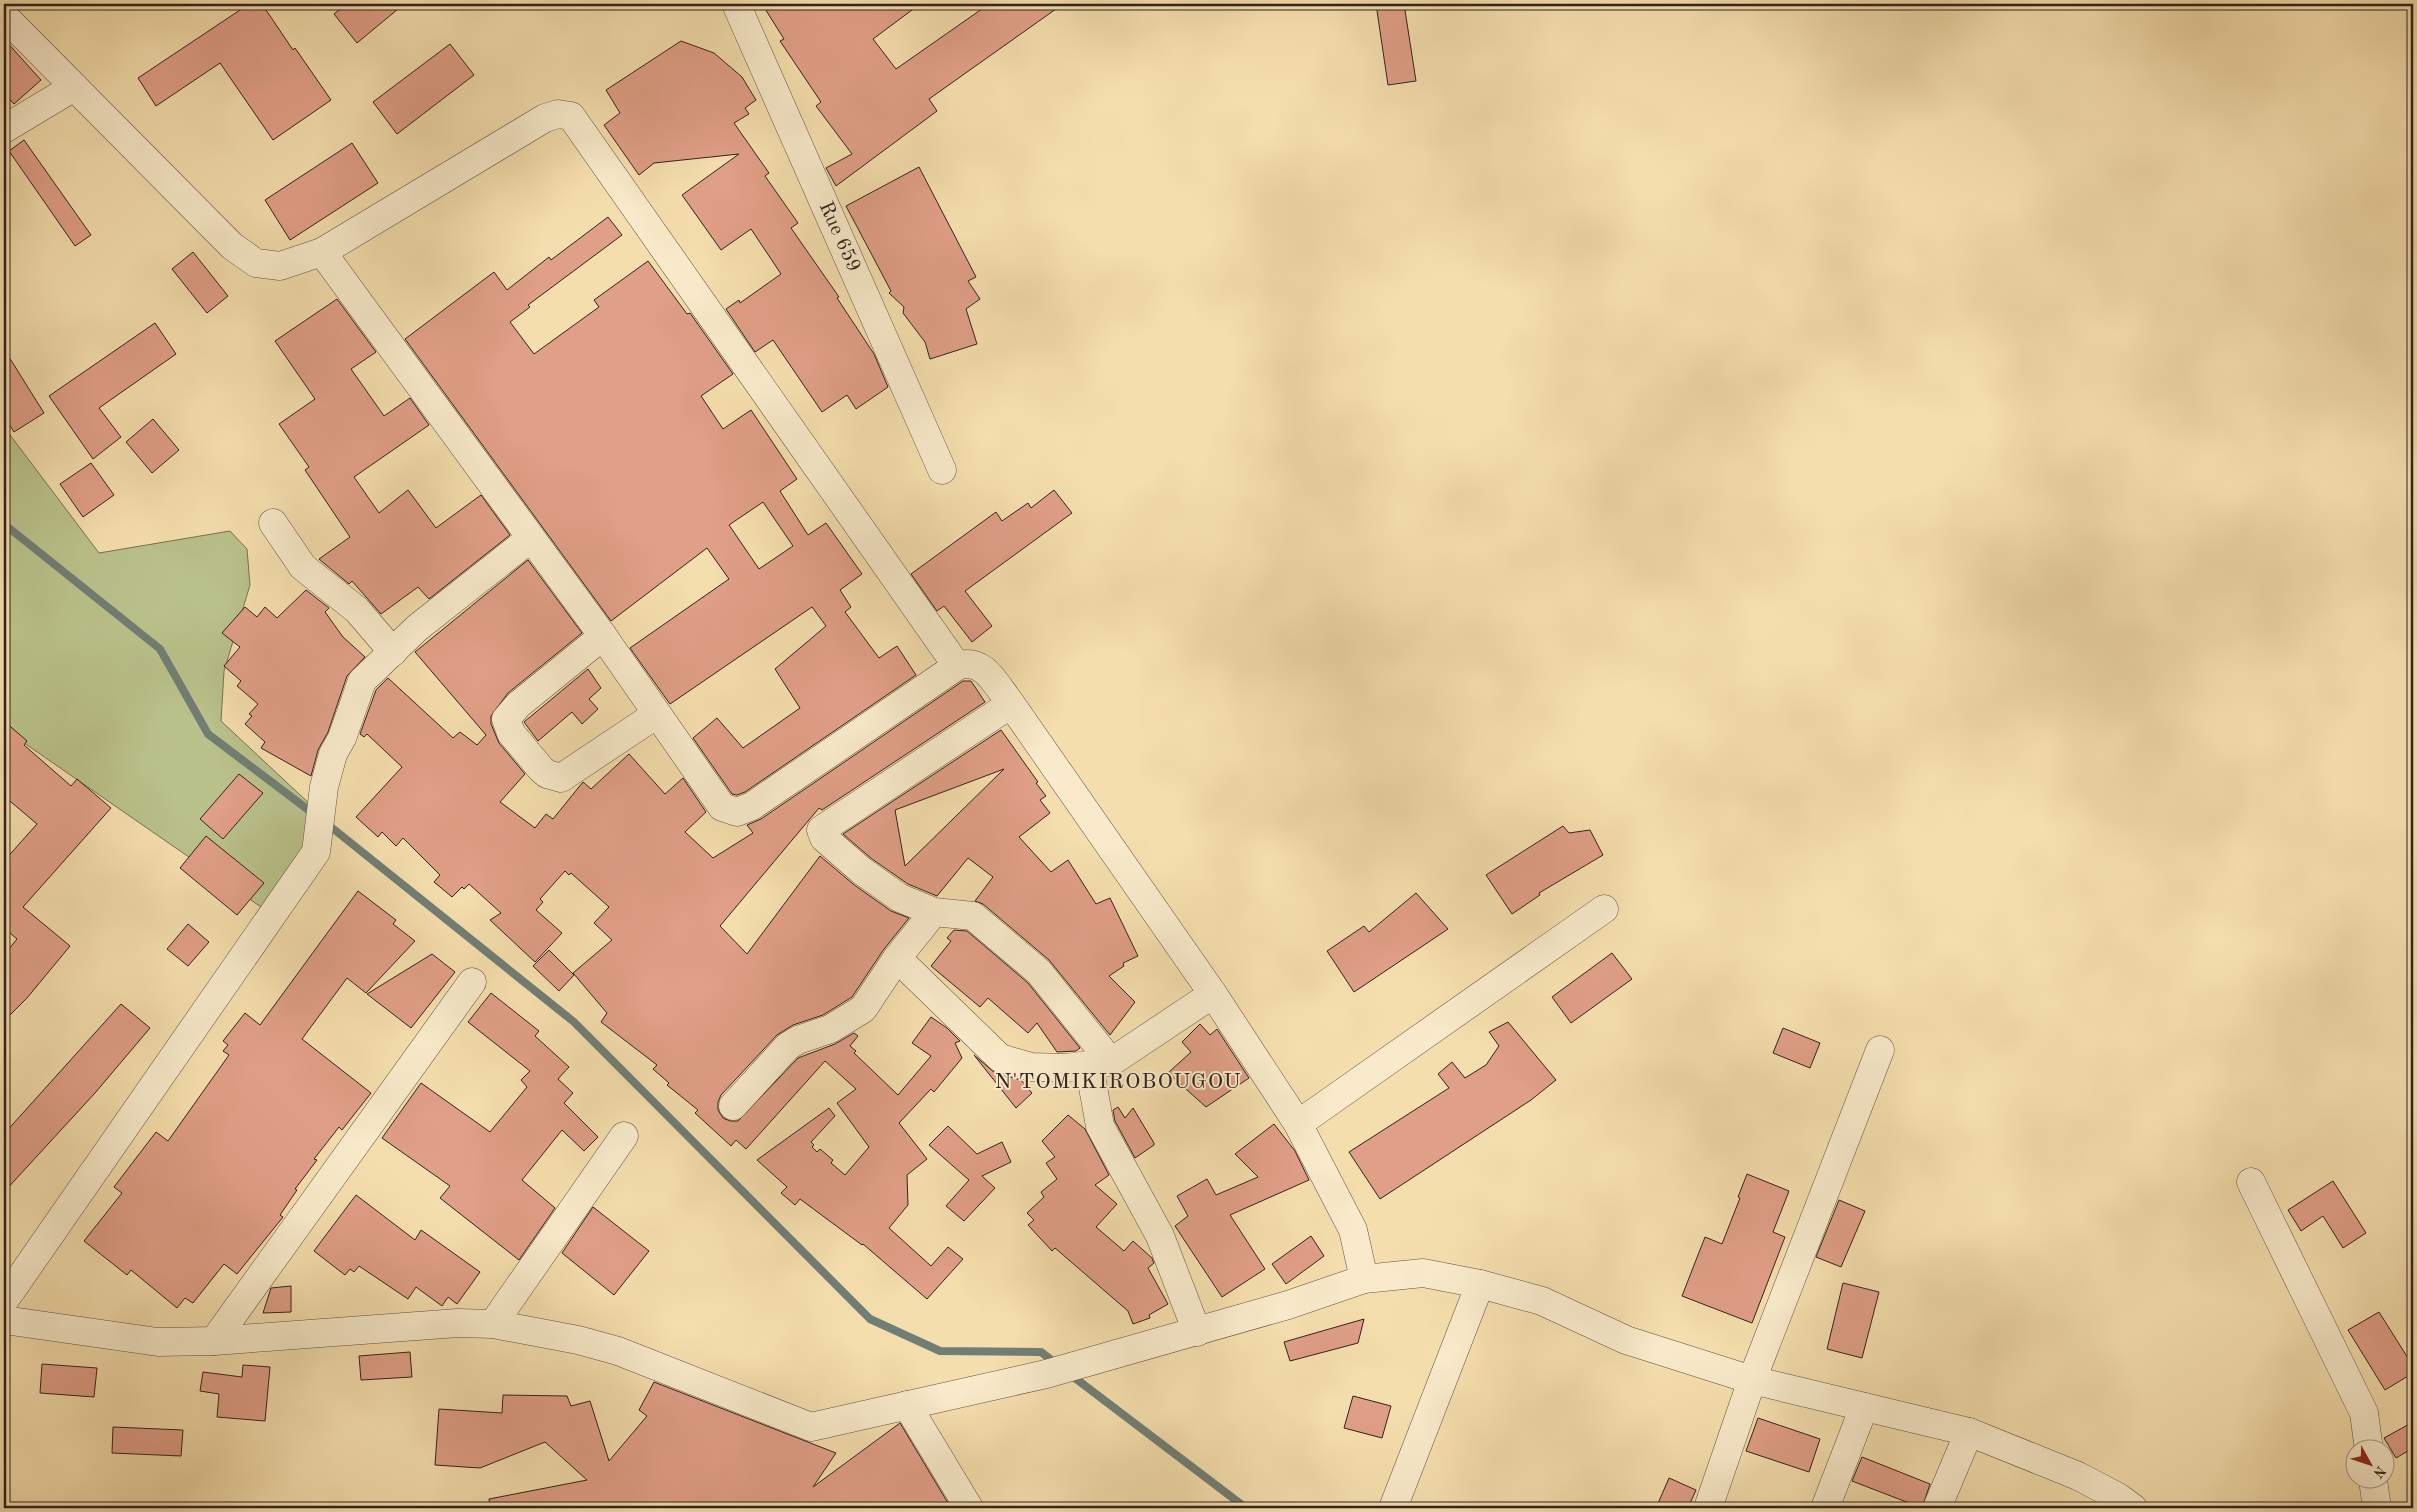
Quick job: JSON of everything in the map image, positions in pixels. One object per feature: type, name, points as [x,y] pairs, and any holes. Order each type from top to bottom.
[{"type":"street","name":"Rue 659","points":[[736,4],[942,470]]},
{"type":"street","points":[[4,16],[232,246],[256,264],[280,266],[322,252],[545,118],[558,114],[571,116],[957,666]]},
{"type":"street","points":[[4,129],[74,87]]},
{"type":"street","points":[[322,252],[603,636],[722,807],[737,812],[752,806],[957,666],[967,662],[983,667],[1011,704],[1213,994],[1298,1124],[1353,1230],[1364,1279]]},
{"type":"street","points":[[273,523],[303,567],[357,610],[393,652]]},
{"type":"street","points":[[4,1301],[316,852],[324,787],[334,754],[342,738],[362,681],[417,628],[532,538]]},
{"type":"street","points":[[603,636],[518,705],[506,720],[512,733],[541,769],[547,774],[561,778],[657,714]]},
{"type":"street","points":[[1011,704],[821,830],[824,838],[862,871],[900,898],[934,912],[973,916],[1039,972],[1100,1064],[1100,1126],[1160,1236],[1197,1332]]},
{"type":"street","points":[[1298,1124],[1604,909]]},
{"type":"street","points":[[733,1106],[788,1046],[798,1040],[830,1030],[863,1009],[897,958],[934,912]]},
{"type":"street","points":[[897,958],[1000,1058],[1031,1067],[1066,1068],[1100,1064],[1213,994]]},
{"type":"street","points":[[214,1341],[472,982]]},
{"type":"street","points":[[1708,1508],[1752,1380],[1880,1050]]},
{"type":"street","points":[[493,1324],[624,1136]]},
{"type":"street","points":[[2251,1182],[2364,1413],[2368,1440]]},
{"type":"street","points":[[4,1320],[158,1342],[214,1341],[458,1323],[493,1324],[578,1340],[618,1351],[811,1427],[1046,1374],[1197,1332],[1364,1279],[1423,1273],[1480,1284],[1542,1301],[1626,1340],[1752,1380],[1969,1432],[2078,1476],[2118,1497],[2133,1508]]},
{"type":"street","points":[[1393,1508],[1480,1284]]},
{"type":"street","points":[[907,1405],[969,1508]]},
{"type":"street","points":[[1824,1508],[1864,1407]]},
{"type":"street","points":[[1937,1508],[1969,1432]]},
{"type":"street","points":[[2374,1490],[2377,1508]]},
{"type":"green space","points":[[4,427],[99,553],[230,531],[247,549],[250,585],[224,671],[221,721],[313,807],[318,853],[274,916],[4,729]]},
{"type":"building","points":[[249,4],[262,4],[293,50],[295,48],[331,100],[273,140],[220,63],[156,106],[138,78]]},
{"type":"building","points":[[347,4],[404,4],[357,43],[334,14]]},
{"type":"building","points":[[762,4],[920,4],[873,39],[896,69],[989,4],[1063,4],[929,99],[937,111],[836,186],[826,168],[852,154],[816,106],[821,102],[780,41],[784,39]]},
{"type":"building","points":[[1376,4],[1404,4],[1416,81],[1388,85]]},
{"type":"building","points":[[4,39],[41,80],[14,104],[4,93]]},
{"type":"building","points":[[681,41],[714,53],[742,77],[756,100],[745,108],[749,114],[734,123],[769,173],[765,176],[798,223],[791,228],[839,297],[837,298],[874,354],[888,387],[856,409],[847,395],[822,412],[773,340],[755,352],[726,309],[739,300],[740,303],[781,274],[751,229],[721,250],[682,195],[739,154],[654,163],[639,175],[604,125],[620,113],[606,90]]},
{"type":"building","points":[[450,44],[474,75],[397,134],[373,102]]},
{"type":"building","points":[[24,140],[91,235],[75,246],[9,151]]},
{"type":"building","points":[[352,143],[378,183],[290,240],[265,200]]},
{"type":"building","points":[[919,167],[976,277],[968,281],[980,299],[966,309],[977,344],[930,359],[925,342],[903,313],[904,307],[889,293],[891,291],[846,206]]},
{"type":"building","points":[[608,217],[622,235],[528,305],[530,307],[510,322],[534,354],[599,307],[594,300],[648,261],[687,314],[690,313],[733,374],[701,396],[723,429],[751,410],[797,479],[780,491],[808,535],[826,523],[862,574],[840,590],[851,607],[845,612],[879,658],[897,646],[916,675],[745,792],[737,795],[732,794],[693,738],[717,718],[743,748],[800,708],[775,669],[826,626],[812,607],[670,704],[630,648],[729,579],[707,548],[611,621],[405,339],[494,272],[507,290],[549,257],[551,260]],"holes":[[[763,502],[793,546],[759,569],[729,525]]]},
{"type":"building","points":[[193,252],[228,296],[207,313],[172,269]]},
{"type":"building","points":[[337,299],[376,352],[351,369],[384,416],[410,398],[429,425],[354,477],[379,513],[408,490],[436,528],[481,495],[510,535],[429,599],[418,587],[381,614],[352,581],[349,584],[319,559],[350,537],[305,470],[309,467],[279,424],[315,399],[275,341]]},
{"type":"building","points":[[155,323],[176,354],[99,408],[121,437],[93,459],[49,396]]},
{"type":"building","points":[[4,349],[44,413],[14,432],[4,416]]},
{"type":"building","points":[[153,419],[179,450],[152,473],[126,442]]},
{"type":"building","points":[[91,463],[114,495],[83,517],[60,484]]},
{"type":"building","points":[[1054,490],[1072,513],[965,591],[992,626],[972,642],[944,606],[937,611],[911,574],[996,512],[1002,521],[1028,503],[1031,508]]},
{"type":"building","points":[[528,560],[582,633],[508,693],[491,716],[491,724],[499,743],[525,774],[500,802],[535,828],[546,814],[553,819],[583,782],[591,789],[629,754],[665,794],[683,778],[706,812],[685,832],[713,858],[753,833],[747,825],[761,819],[963,681],[971,681],[985,702],[822,810],[819,808],[720,926],[747,954],[820,856],[853,884],[891,911],[909,918],[884,949],[852,997],[823,1015],[793,1025],[777,1035],[721,1095],[718,1102],[718,1110],[723,1118],[730,1121],[738,1121],[798,1058],[835,1044],[854,1033],[858,1036],[850,1046],[856,1051],[854,1053],[898,1095],[931,1056],[912,1043],[931,1017],[947,1028],[960,1041],[955,1043],[962,1058],[934,1092],[931,1089],[899,1123],[927,1159],[907,1175],[908,1205],[889,1228],[931,1266],[948,1247],[963,1259],[927,1299],[863,1244],[800,1199],[795,1205],[781,1193],[787,1187],[757,1160],[829,1108],[835,1116],[811,1142],[814,1145],[812,1147],[817,1152],[820,1149],[833,1160],[831,1163],[845,1175],[869,1147],[837,1103],[856,1089],[825,1061],[746,1149],[736,1140],[731,1146],[695,1113],[698,1110],[667,1085],[669,1083],[653,1069],[657,1065],[601,1022],[607,1013],[573,973],[612,940],[594,923],[609,907],[571,873],[569,875],[565,871],[540,899],[543,902],[536,910],[562,933],[535,962],[490,920],[501,913],[469,884],[464,889],[462,887],[452,897],[434,882],[440,875],[403,838],[396,846],[382,832],[378,837],[356,817],[402,767],[367,734],[364,737],[360,734],[376,690],[388,678],[453,738],[460,732],[477,745],[486,735],[415,652]]},
{"type":"building","points":[[306,590],[329,608],[325,612],[343,637],[365,657],[347,676],[328,732],[318,750],[311,776],[261,748],[265,742],[245,724],[252,716],[249,714],[258,704],[237,686],[241,681],[224,666],[240,647],[222,633],[245,607],[257,617],[265,607],[277,618]]},
{"type":"building","points":[[588,669],[601,688],[589,699],[598,709],[582,724],[572,712],[538,741],[524,722]]},
{"type":"building","points":[[4,721],[27,741],[24,745],[71,786],[77,779],[111,808],[23,907],[70,946],[27,998],[4,1021],[4,955],[17,939],[4,928],[4,861],[37,824],[4,796]]},
{"type":"building","points":[[1001,730],[1038,782],[1036,783],[1046,796],[1040,800],[1050,813],[1019,837],[1051,872],[1068,860],[1096,904],[1110,898],[1138,956],[1123,963],[1124,966],[1109,976],[1135,1002],[1110,1035],[1049,960],[983,904],[975,901],[993,877],[968,858],[937,896],[908,884],[872,859],[843,834]],"holes":[[[1004,769],[905,866],[895,810]]]},
{"type":"building","points":[[239,774],[263,793],[223,839],[200,819]]},
{"type":"building","points":[[1563,826],[1569,833],[1590,830],[1603,855],[1539,893],[1540,895],[1512,914],[1486,875]]},
{"type":"building","points":[[206,836],[264,883],[237,915],[180,868]]},
{"type":"building","points":[[358,891],[396,920],[393,924],[415,941],[366,993],[347,978],[302,1039],[371,1093],[342,1130],[339,1127],[314,1159],[317,1160],[295,1189],[297,1190],[280,1215],[283,1217],[237,1274],[224,1264],[193,1303],[185,1298],[177,1308],[131,1270],[127,1275],[84,1241],[122,1193],[114,1187],[156,1132],[168,1141],[229,1055],[223,1051],[228,1045],[223,1041],[245,1013],[260,1025]]},
{"type":"building","points":[[1416,893],[1448,929],[1354,992],[1327,951],[1364,926],[1369,932]]},
{"type":"building","points":[[188,924],[209,942],[188,966],[167,949]]},
{"type":"building","points":[[954,930],[967,931],[1028,983],[1080,1048],[1076,1051],[1057,1052],[1037,1023],[1028,1033],[988,998],[980,1007],[931,966],[951,941],[947,938]]},
{"type":"building","points":[[549,950],[574,975],[559,991],[533,966]]},
{"type":"building","points":[[1612,953],[1632,979],[1571,1023],[1552,997]]},
{"type":"building","points":[[432,954],[455,972],[411,1028],[367,994]]},
{"type":"building","points":[[491,993],[539,1031],[535,1036],[569,1067],[558,1079],[573,1093],[564,1103],[598,1137],[584,1151],[562,1130],[522,1180],[555,1208],[519,1260],[440,1198],[450,1186],[382,1138],[421,1083],[490,1132],[527,1087],[521,1080],[530,1071],[468,1022]]},
{"type":"building","points":[[121,1004],[150,1028],[95,1093],[4,1192],[4,1134]]},
{"type":"building","points":[[1508,1022],[1556,1080],[1531,1100],[1380,1199],[1349,1152],[1449,1088],[1438,1074],[1452,1062],[1465,1078],[1486,1065],[1499,1046],[1489,1032]]},
{"type":"building","points":[[1200,1024],[1210,1035],[1217,1029],[1249,1078],[1206,1107],[1168,1073],[1191,1052],[1182,1042]]},
{"type":"building","points":[[1783,1028],[1820,1043],[1810,1068],[1773,1053]]},
{"type":"building","points":[[974,1055],[995,1073],[1021,1080],[1032,1093],[1016,1108]]},
{"type":"building","points":[[1118,1107],[1125,1118],[1133,1108],[1154,1143],[1154,1145],[1135,1158],[1115,1121],[1113,1110]]},
{"type":"building","points":[[1068,1115],[1085,1129],[1109,1175],[1095,1185],[1117,1204],[1096,1227],[1124,1251],[1133,1241],[1152,1258],[1154,1263],[1148,1268],[1168,1304],[1149,1315],[1150,1318],[1133,1324],[1128,1311],[1055,1248],[1052,1251],[1028,1225],[1034,1220],[1027,1213],[1044,1197],[1041,1192],[1057,1179],[1046,1163],[1055,1157],[1042,1141]]},
{"type":"building","points":[[1274,1124],[1295,1151],[1309,1180],[1230,1215],[1265,1269],[1222,1297],[1175,1226],[1188,1216],[1177,1196],[1207,1179],[1216,1195],[1258,1177],[1235,1154]]},
{"type":"building","points":[[948,1126],[977,1154],[1002,1142],[1011,1162],[982,1176],[995,1188],[964,1221],[946,1206],[969,1180],[929,1145]]},
{"type":"building","points":[[1747,1174],[1789,1191],[1773,1232],[1785,1237],[1752,1323],[1682,1296],[1705,1237],[1722,1244]]},
{"type":"building","points":[[2333,1181],[2366,1233],[2343,1248],[2323,1216],[2301,1231],[2288,1210]]},
{"type":"building","points":[[356,1195],[415,1240],[421,1230],[480,1272],[457,1304],[448,1297],[442,1306],[416,1287],[408,1299],[359,1266],[354,1272],[350,1269],[345,1275],[314,1251]]},
{"type":"building","points":[[1839,1200],[1865,1211],[1841,1267],[1816,1257]]},
{"type":"building","points":[[593,1207],[649,1251],[614,1295],[562,1253]]},
{"type":"building","points":[[1311,1236],[1324,1256],[1286,1284],[1272,1264]]},
{"type":"building","points":[[1843,1283],[1879,1292],[1862,1358],[1827,1349]]},
{"type":"building","points":[[291,1286],[291,1312],[263,1313],[271,1288]]},
{"type":"building","points":[[2379,1312],[2413,1366],[2413,1373],[2385,1390],[2348,1330]]},
{"type":"building","points":[[1364,1319],[1358,1343],[1290,1361],[1284,1342]]},
{"type":"building","points":[[410,1352],[412,1377],[361,1380],[359,1356]]},
{"type":"building","points":[[42,1364],[97,1368],[94,1397],[40,1393]]},
{"type":"building","points":[[243,1365],[270,1367],[265,1421],[217,1417],[219,1394],[200,1391],[203,1372],[242,1377]]},
{"type":"building","points":[[654,1382],[836,1453],[813,1487],[900,1423],[951,1508],[490,1508],[489,1499],[587,1480],[545,1442],[480,1468],[435,1465],[439,1409],[502,1413],[503,1395],[567,1396],[571,1406],[590,1401],[609,1461],[647,1416],[639,1410]]},
{"type":"building","points":[[1353,1396],[1391,1406],[1382,1438],[1344,1428]]},
{"type":"building","points":[[1758,1418],[1820,1439],[1809,1472],[1746,1451]]},
{"type":"building","points":[[2413,1422],[2413,1448],[2396,1458],[2394,1455],[2394,1440],[2385,1440],[2384,1438]]},
{"type":"building","points":[[113,1427],[183,1430],[181,1456],[112,1453]]},
{"type":"building","points":[[1862,1457],[1930,1484],[1922,1508],[1852,1481]]},
{"type":"building","points":[[1669,1478],[1696,1490],[1688,1508],[1656,1508]]},
{"type":"waterway","points":[[4,524],[160,649],[208,734],[315,815]]},
{"type":"waterway","points":[[326,823],[574,1022],[870,1319],[940,1351],[1041,1352],[1058,1365]]},
{"type":"waterway","points":[[1071,1375],[1246,1508]]},
{"type":"district","name":"N'TOMIKIROBOUGOU","points":[[1118,1082]]}]
